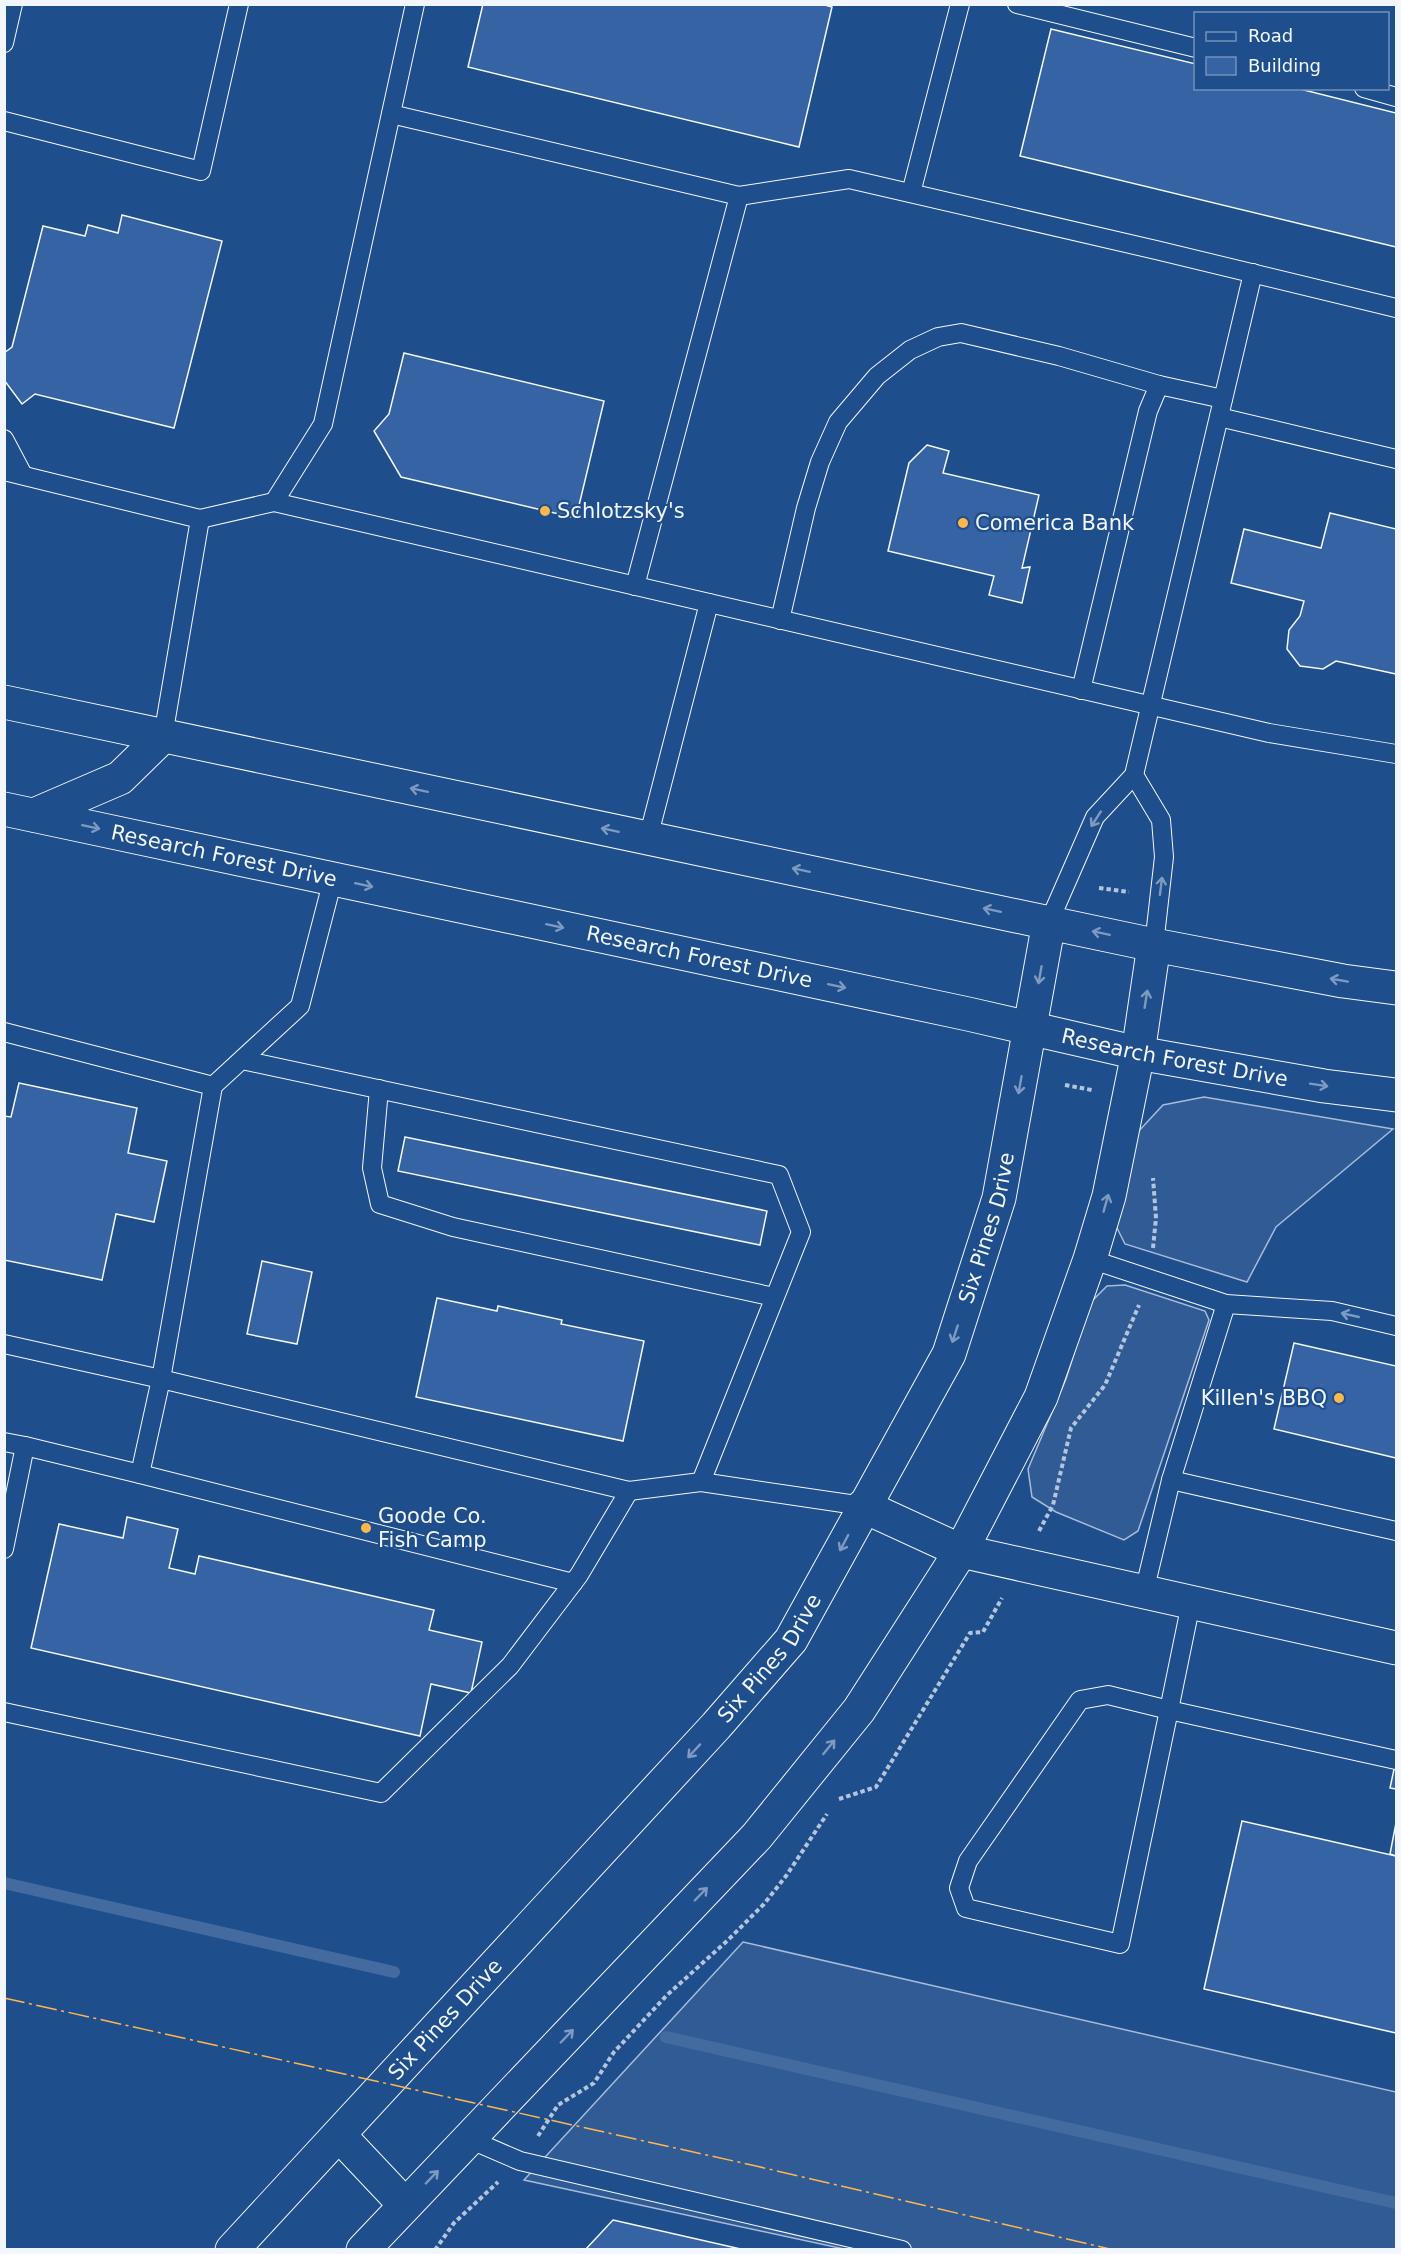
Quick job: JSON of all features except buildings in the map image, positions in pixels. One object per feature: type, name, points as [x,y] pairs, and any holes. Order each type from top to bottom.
[{"type":"street","points":[[4,702],[1154,945],[1343,981],[1396,988]]},
{"type":"street","points":[[19,812],[120,778],[163,736]]},
{"type":"street","name":"Research Forest Drive","points":[[19,812],[1030,1027],[1138,1053],[1324,1086],[1396,1095]]},
{"type":"street","name":"Six Pines Drive","points":[[232,2250],[716,1726],[790,1640],[949,1354],[999,1198],[1049,922]]},
{"type":"street","points":[[363,2250],[757,1836],[859,1710],[961,1551],[1041,1397],[1090,1259],[1109,1196],[1138,1053],[1154,945]]},
{"type":"street","points":[[863,1506],[961,1551],[1396,1648]]},
{"type":"street","points":[[339,2135],[405,2205]]},
{"type":"lane","points":[[4,43],[14,4]]},
{"type":"lane","points":[[4,122],[201,171],[239,4]]},
{"type":"lane","points":[[274,502],[323,424],[415,4]]},
{"type":"lane","points":[[911,194],[960,4]]},
{"type":"lane","points":[[1017,4],[1194,48]]},
{"type":"lane","points":[[1372,90],[1396,96]]},
{"type":"lane","points":[[391,114],[739,196],[849,179],[1396,308]]},
{"type":"lane","points":[[635,586],[739,196]]},
{"type":"lane","points":[[1049,922],[1095,817],[1134,775],[1253,273]]},
{"type":"lane","points":[[780,620],[806,508],[820,462],[838,422],[877,376],[910,350],[938,337],[961,333],[1059,356],[1160,386],[1223,399]]},
{"type":"lane","points":[[1081,690],[1148,411],[1160,386]]},
{"type":"lane","points":[[1219,417],[1396,459]]},
{"type":"lane","points":[[4,439],[23,475]]},
{"type":"lane","points":[[4,471],[201,519],[274,502],[1269,733],[1396,754]]},
{"type":"lane","points":[[163,736],[201,519]]},
{"type":"lane","points":[[648,838],[709,603]]},
{"type":"lane","points":[[1134,775],[1161,820],[1164,857],[1154,945]]},
{"type":"lane","points":[[140,1474],[161,1378],[213,1086],[300,1006],[333,879]]},
{"type":"lane","points":[[4,1032],[213,1086]]},
{"type":"lane","points":[[242,1060],[779,1175],[801,1232],[701,1482]]},
{"type":"lane","points":[[379,1089],[372,1168],[380,1204],[453,1227],[774,1297]]},
{"type":"lane","points":[[1090,1259],[1226,1304],[1332,1311],[1396,1326]]},
{"type":"lane","points":[[1144,1592],[1171,1480],[1226,1304]]},
{"type":"lane","points":[[4,1344],[161,1378],[629,1491],[701,1482],[863,1506]]},
{"type":"lane","points":[[4,1442],[573,1583]]},
{"type":"lane","points":[[4,1549],[25,1446]]},
{"type":"lane","points":[[1171,1480],[1396,1531]]},
{"type":"lane","points":[[4,1712],[381,1793],[510,1666],[573,1583],[629,1491]]},
{"type":"lane","points":[[1191,1603],[1169,1710],[1120,1944],[966,1908],[959,1888],[968,1861],[1080,1700],[1108,1695],[1169,1710],[1396,1760]]},
{"type":"lane","points":[[469,2139],[520,2161],[902,2250]]},
{"type":"path","points":[[1099,888],[1130,892]]},
{"type":"path","points":[[1065,1085],[1092,1090]]},
{"type":"shaded area","points":[[1204,1097],[1393,1129],[1276,1227],[1247,1282],[1125,1244],[1115,1224],[1136,1134],[1163,1105]]},
{"type":"shaded area","points":[[1125,1285],[1205,1311],[1209,1320],[1138,1531],[1124,1540],[1056,1512],[1032,1497],[1028,1469],[1066,1379],[1090,1303],[1107,1286]]},
{"type":"shaded area","points":[[743,1942],[1396,2092],[1396,2249],[844,2249],[524,2180]]},
{"type":"waterway","points":[[4,1883],[394,1972]]},
{"type":"waterway","points":[[666,2037],[1396,2203]]},
{"type":"power","points":[[4,1998],[756,2166],[1114,2250]]},
{"type":"place","name":"Schlotzsky's","points":[[545,511]]},
{"type":"place","name":"Comerica Bank","points":[[963,523]]},
{"type":"place","name":"Killen's BBQ","points":[[1339,1398]]},
{"type":"place","name":"Goode Co. Fish Camp","points":[[366,1528]]}]
